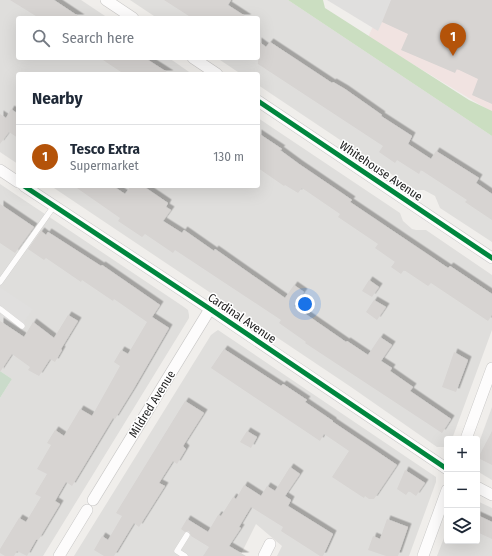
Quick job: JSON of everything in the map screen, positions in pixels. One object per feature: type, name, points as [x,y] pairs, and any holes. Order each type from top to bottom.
[{"type":"street","points":[[106,0],[130,16]]},
{"type":"street","points":[[196,60],[214,72]]},
{"type":"street","name":"Whitehouse Avenue","points":[[260,102],[492,258]]},
{"type":"street","points":[[0,170],[16,181]]},
{"type":"street","name":"Cardinal Avenue","points":[[27,188],[55,205],[444,467]]},
{"type":"street","name":"Mildred Avenue","points":[[93,500],[210,309]]},
{"type":"street","points":[[467,436],[492,368]]},
{"type":"street","points":[[480,489],[492,495]]},
{"type":"street","points":[[423,556],[444,498]]},
{"type":"street","points":[[59,556],[87,510]]},
{"type":"street","points":[[264,556],[270,544]]},
{"type":"lane","points":[[0,282],[55,205]]},
{"type":"lane","points":[[0,309],[22,326]]},
{"type":"lane","points":[[185,556],[177,551],[187,535]]},
{"type":"shaded area","points":[[0,0],[81,0],[105,16],[16,16],[16,60],[172,60],[189,72],[16,72],[16,163],[0,152]]},
{"type":"shaded area","points":[[130,0],[288,0],[492,136],[492,242],[440,208],[435,196],[424,190],[415,190],[260,86],[260,72],[238,72],[220,60],[260,60],[260,16],[154,16]]},
{"type":"shaded area","points":[[327,0],[392,0],[378,31]]},
{"type":"shaded area","points":[[386,0],[492,0],[492,112],[368,37]]},
{"type":"shaded area","points":[[260,119],[400,213],[403,221],[412,229],[426,230],[492,275],[492,330],[453,436],[444,436],[444,447],[437,447],[351,387],[54,188],[260,188]]},
{"type":"shaded area","points":[[0,184],[184,307],[188,310],[189,315],[189,318],[43,556],[0,556],[0,398],[12,379],[0,371]]},
{"type":"shaded area","points":[[0,287],[33,309],[18,331],[0,319]]},
{"type":"shaded area","points":[[218,330],[436,477],[436,482],[409,556],[277,556],[282,546],[256,524],[240,556],[74,556],[211,335]]},
{"type":"shaded area","points":[[492,407],[492,480],[480,473],[480,440]]},
{"type":"shaded area","points":[[480,502],[492,508],[492,556],[437,556],[444,538],[444,544],[480,544]]},
{"type":"green space","points":[[288,0],[323,0],[325,8],[469,100],[492,111],[492,136]]},
{"type":"green space","points":[[0,371],[12,379],[0,398]]},
{"type":"building","points":[[10,0],[54,0],[78,16],[36,16]]},
{"type":"building","points":[[164,0],[231,0],[228,5],[245,16],[189,16]]},
{"type":"building","points":[[391,0],[492,0],[492,104],[472,95],[478,79],[457,69],[455,73],[401,50],[408,34],[382,22]]},
{"type":"building","points":[[260,42],[266,47],[270,42],[332,83],[333,82],[345,89],[382,115],[381,116],[412,136],[408,144],[431,159],[436,151],[479,178],[476,183],[492,194],[492,220],[465,202],[467,200],[421,170],[419,174],[397,160],[395,163],[379,152],[383,146],[258,64],[258,60],[260,60]]},
{"type":"building","points":[[103,60],[148,60],[167,72],[121,72]]},
{"type":"building","points":[[11,109],[16,113],[16,137],[9,132],[0,144],[0,114],[6,118]]},
{"type":"building","points":[[260,134],[282,149],[280,150],[299,164],[352,200],[350,202],[448,268],[450,266],[492,294],[492,315],[488,321],[431,283],[428,286],[404,270],[401,274],[391,267],[395,262],[375,248],[378,244],[338,217],[340,214],[302,188],[298,193],[285,185],[284,186],[260,169]]},
{"type":"building","points":[[77,188],[116,188],[125,194],[130,188],[146,188],[168,203],[166,207],[171,210],[163,221],[182,233],[184,230],[214,251],[215,249],[285,298],[294,285],[304,292],[294,306],[346,342],[347,341],[368,355],[380,337],[392,345],[381,361],[392,368],[390,371],[413,387],[410,391],[451,419],[442,433],[305,343],[306,342],[279,323],[281,320],[175,250],[173,253],[145,234],[142,237],[118,221],[120,218]]},
{"type":"building","points":[[0,204],[34,227],[15,253],[0,243]]},
{"type":"building","points":[[41,231],[46,235],[48,232],[101,266],[102,265],[160,305],[152,317],[169,328],[133,390],[115,419],[113,418],[72,486],[66,482],[55,501],[60,504],[27,556],[17,551],[14,556],[5,556],[0,553],[0,549],[19,518],[26,522],[41,497],[35,494],[47,474],[37,469],[51,445],[47,443],[55,430],[64,436],[80,409],[92,416],[120,366],[114,362],[121,350],[128,354],[147,322],[114,299],[113,301],[82,280],[81,282],[46,258],[44,260],[28,249]]},
{"type":"building","points":[[369,280],[379,287],[372,297],[362,291]]},
{"type":"building","points":[[374,300],[386,307],[377,320],[366,312]]},
{"type":"building","points":[[68,315],[78,321],[55,362],[50,359],[39,376],[28,370],[30,367],[12,354],[0,372],[0,321],[24,337],[33,322],[54,338]]},
{"type":"building","points":[[224,349],[281,386],[283,384],[307,400],[305,402],[397,465],[374,499],[369,499],[365,496],[364,498],[332,477],[349,451],[324,434],[320,441],[211,368]]},
{"type":"building","points":[[454,352],[468,360],[456,392],[442,387]]},
{"type":"building","points":[[185,401],[204,413],[183,446],[186,449],[177,464],[173,461],[159,483],[165,486],[139,527],[134,523],[114,556],[104,556],[94,550],[102,536],[108,540],[122,516],[116,513]]},
{"type":"building","points":[[247,431],[257,437],[251,448],[240,442]]},
{"type":"building","points":[[492,431],[492,465],[480,459],[480,454]]},
{"type":"building","points":[[290,467],[300,474],[285,496],[291,500],[288,506],[333,534],[323,556],[320,556],[281,531],[283,527],[251,507],[239,527],[241,528],[229,546],[246,556],[203,556],[209,547],[191,536],[189,531],[185,532],[181,529],[187,519],[208,532],[218,515],[221,516],[233,497],[236,499],[244,485],[261,496],[267,486],[275,491]]},
{"type":"building","points":[[405,470],[425,483],[416,496],[409,491],[406,495],[397,489]]},
{"type":"building","points":[[480,516],[492,522],[492,539],[480,533]]},
{"type":"building","points":[[387,519],[408,527],[398,556],[386,556],[368,550],[373,536],[380,539]]},
{"type":"cycle path","points":[[260,102],[492,258]]},
{"type":"cycle path","points":[[27,188],[444,467]]},
{"type":"place","name":"Tesco Extra","points":[[453,56]]}]
